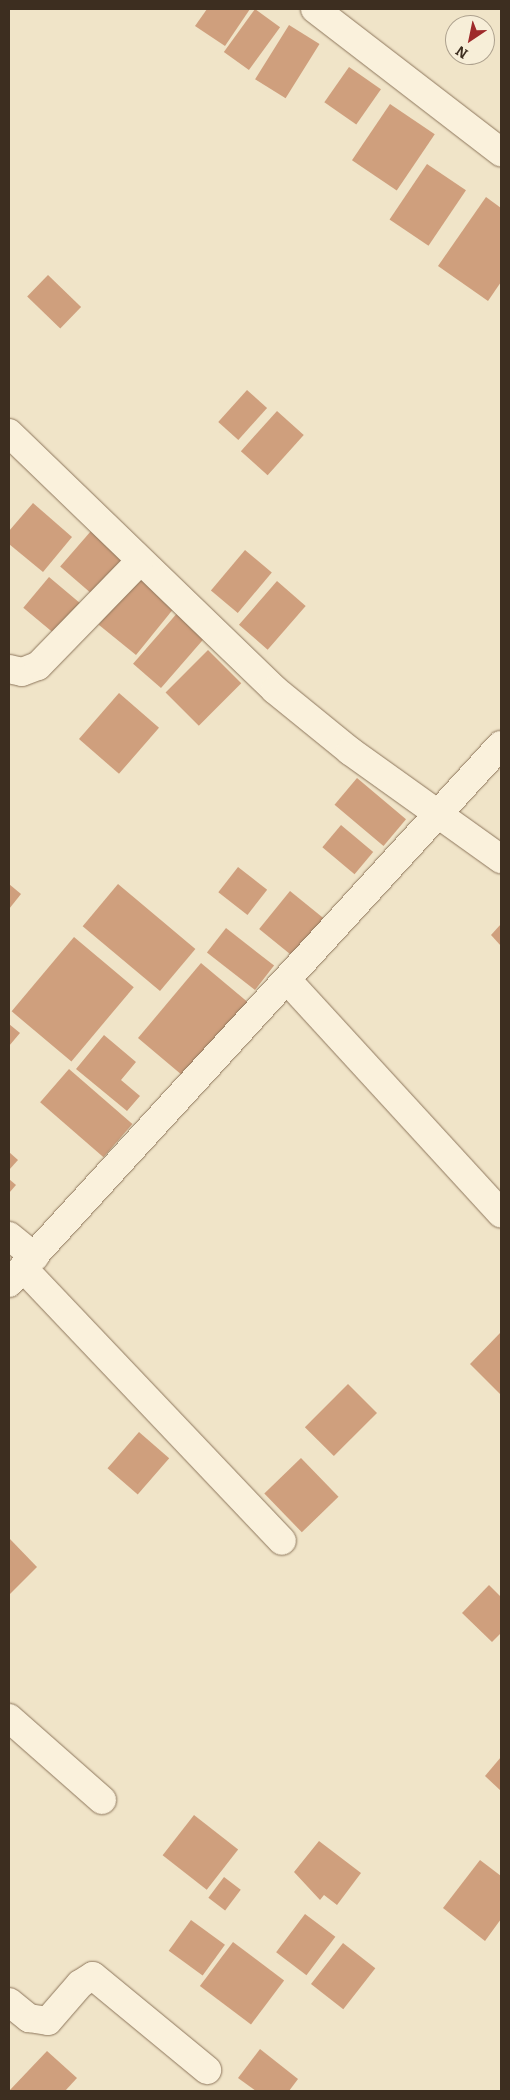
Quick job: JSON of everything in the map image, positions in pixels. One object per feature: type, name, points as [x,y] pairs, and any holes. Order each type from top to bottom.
[{"type":"street","points":[[315,9],[501,152]]},
{"type":"street","points":[[9,433],[139,562],[275,690],[350,751],[501,859]]},
{"type":"street","points":[[9,668],[22,672],[38,666],[139,562]]},
{"type":"street","points":[[22,1270],[442,815],[501,745]]},
{"type":"street","points":[[289,982],[501,1213]]},
{"type":"street","points":[[9,1236],[22,1270],[282,1541]]},
{"type":"street","points":[[9,1718],[102,1800]]},
{"type":"street","points":[[9,2002],[29,2018],[48,2021],[80,1984],[93,1976],[207,2070]]},
{"type":"building","points":[[207,9],[250,9],[225,46],[195,26]]},
{"type":"building","points":[[255,9],[280,27],[249,70],[224,52]]},
{"type":"building","points":[[289,25],[320,44],[286,98],[255,79]]},
{"type":"building","points":[[349,67],[381,89],[356,125],[324,102]]},
{"type":"building","points":[[390,104],[435,134],[397,191],[352,160]]},
{"type":"building","points":[[427,164],[466,190],[428,246],[390,220]]},
{"type":"building","points":[[486,197],[501,208],[501,282],[488,301],[438,266]]},
{"type":"building","points":[[48,275],[81,307],[60,329],[27,297]]},
{"type":"building","points":[[247,390],[267,408],[238,440],[218,422]]},
{"type":"building","points":[[277,411],[304,435],[268,475],[241,451]]},
{"type":"building","points":[[33,503],[72,537],[43,572],[9,544],[9,531]]},
{"type":"building","points":[[91,531],[128,563],[97,599],[60,566]]},
{"type":"building","points":[[245,550],[272,572],[238,613],[211,591]]},
{"type":"building","points":[[139,575],[176,605],[136,655],[99,625]]},
{"type":"building","points":[[49,577],[83,606],[58,637],[23,608]]},
{"type":"building","points":[[277,581],[306,606],[268,650],[239,625]]},
{"type":"building","points":[[179,611],[207,635],[161,688],[133,664]]},
{"type":"building","points":[[208,650],[241,683],[199,726],[166,692]]},
{"type":"building","points":[[119,693],[159,728],[119,774],[79,739]]},
{"type":"building","points":[[357,778],[406,819],[384,846],[335,805]]},
{"type":"building","points":[[341,825],[373,852],[355,874],[322,847]]},
{"type":"building","points":[[238,867],[267,890],[247,915],[218,892]]},
{"type":"building","points":[[9,884],[21,894],[9,909]]},
{"type":"building","points":[[118,884],[195,949],[160,991],[83,926]]},
{"type":"building","points":[[290,891],[324,919],[293,957],[259,929]]},
{"type":"building","points":[[501,924],[501,946],[491,935]]},
{"type":"building","points":[[226,928],[274,966],[255,990],[207,952]]},
{"type":"building","points":[[74,937],[134,987],[71,1061],[12,1011]]},
{"type":"building","points":[[201,963],[248,1003],[186,1078],[138,1038]]},
{"type":"building","points":[[9,1024],[20,1033],[9,1046]]},
{"type":"building","points":[[104,1035],[136,1062],[121,1080],[140,1096],[127,1111],[76,1069]]},
{"type":"building","points":[[69,1069],[132,1124],[104,1157],[40,1102]]},
{"type":"building","points":[[9,1152],[18,1160],[9,1170]]},
{"type":"building","points":[[9,1179],[16,1185],[9,1193]]},
{"type":"building","points":[[501,1332],[501,1395],[470,1364]]},
{"type":"building","points":[[348,1384],[377,1413],[334,1456],[305,1427]]},
{"type":"building","points":[[139,1432],[169,1458],[138,1494],[108,1468]]},
{"type":"building","points":[[301,1458],[339,1497],[302,1532],[264,1493]]},
{"type":"building","points":[[9,1538],[37,1567],[9,1595]]},
{"type":"building","points":[[489,1585],[501,1597],[501,1633],[492,1642],[462,1613]]},
{"type":"building","points":[[501,1757],[501,1791],[485,1776]]},
{"type":"building","points":[[194,1815],[238,1849],[207,1890],[163,1855]]},
{"type":"building","points":[[319,1841],[361,1873],[337,1905],[324,1895],[320,1900],[294,1872]]},
{"type":"building","points":[[480,1860],[501,1876],[501,1919],[485,1941],[443,1908]]},
{"type":"building","points":[[224,1877],[241,1890],[225,1910],[208,1898]]},
{"type":"building","points":[[305,1914],[335,1937],[306,1975],[276,1952]]},
{"type":"building","points":[[191,1920],[225,1945],[203,1975],[169,1951]]},
{"type":"building","points":[[233,1942],[284,1981],[251,2024],[200,1986]]},
{"type":"building","points":[[343,1943],[375,1968],[343,2009],[311,1984]]},
{"type":"building","points":[[260,2049],[298,2079],[289,2091],[256,2091],[238,2078]]},
{"type":"building","points":[[47,2051],[77,2078],[65,2091],[9,2091]]}]
